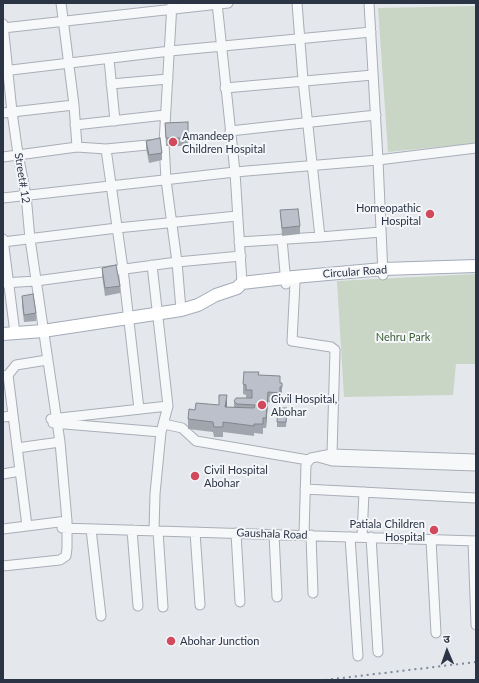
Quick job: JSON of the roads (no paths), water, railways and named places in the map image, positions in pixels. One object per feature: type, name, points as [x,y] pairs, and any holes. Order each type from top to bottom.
[{"type":"main road","name":"Circular Road","points":[[9,334],[181,310],[198,305],[239,285],[242,289],[289,282],[383,272],[476,266]]},
{"type":"main road","name":"Circular Road","points":[[383,272],[476,272]]},
{"type":"main road","name":"Circular Road","points":[[3,340],[26,336],[38,331]]},
{"type":"street","points":[[61,3],[74,105],[77,147]]},
{"type":"street","points":[[3,28],[172,6],[228,3]]},
{"type":"street","points":[[297,3],[303,80],[320,237]]},
{"type":"street","points":[[369,3],[374,75],[383,272]]},
{"type":"street","points":[[217,4],[235,172],[240,256],[239,285]]},
{"type":"street","points":[[172,6],[164,143],[166,180],[177,262],[181,310]]},
{"type":"street","name":"Street# 12","points":[[3,24],[8,113],[26,195],[36,281],[38,331],[57,442],[64,525]]},
{"type":"street","points":[[6,71],[69,62],[170,51],[371,32]]},
{"type":"street","points":[[109,58],[114,121]]},
{"type":"street","points":[[225,88],[374,75]]},
{"type":"street","points":[[111,84],[168,79]]},
{"type":"street","points":[[8,113],[74,105]]},
{"type":"street","points":[[75,125],[165,115]]},
{"type":"street","points":[[230,131],[376,115]]},
{"type":"street","points":[[3,157],[77,147],[106,149],[164,143]]},
{"type":"street","points":[[3,198],[235,172],[378,160],[476,148]]},
{"type":"street","points":[[106,149],[123,269],[139,409]]},
{"type":"street","points":[[9,334],[3,241],[237,216]]},
{"type":"street","points":[[239,242],[381,232]]},
{"type":"street","points":[[282,239],[289,282],[292,341],[331,347],[335,350],[332,454]]},
{"type":"street","points":[[6,283],[36,281],[152,265],[240,256]]},
{"type":"street","points":[[152,265],[168,406],[163,428],[155,494],[156,531],[163,607]]},
{"type":"street","points":[[27,526],[13,416],[6,376],[16,365],[44,360]]},
{"type":"street","points":[[54,421],[168,406]]},
{"type":"street","points":[[3,417],[13,416]]},
{"type":"street","points":[[54,421],[182,428],[196,441],[332,461],[476,466]]},
{"type":"street","points":[[17,448],[57,442]]},
{"type":"street","points":[[313,593],[307,535],[305,489],[306,464],[312,458],[332,454],[476,459]]},
{"type":"street","points":[[3,474],[20,471]]},
{"type":"street","points":[[305,489],[476,498]]},
{"type":"street","points":[[364,492],[378,652]]},
{"type":"street","points":[[3,561],[58,555],[61,553],[64,525]]},
{"type":"street","points":[[3,566],[60,560],[66,556],[67,548],[64,525]]},
{"type":"street","name":"Gaushala Road","points":[[3,529],[27,526],[64,525],[91,530],[274,534],[474,541]]},
{"type":"street","points":[[91,530],[101,616]]},
{"type":"street","points":[[132,530],[138,606]]},
{"type":"street","points":[[195,532],[200,604]]},
{"type":"street","points":[[236,533],[240,602]]},
{"type":"street","points":[[274,534],[277,597]]},
{"type":"street","points":[[350,537],[358,656]]},
{"type":"street","points":[[431,540],[436,633]]},
{"type":"street","points":[[474,541],[476,625]]},
{"type":"railway","points":[[325,680],[476,662]]},
{"type":"place","name":"Amandeep Children Hospital","points":[[173,142]]},
{"type":"place","name":"Homeopathic Hospital","points":[[430,214]]},
{"type":"place","name":"Civil Hospital, Abohar","points":[[262,405]]},
{"type":"place","name":"Civil Hospital Abohar","points":[[195,476]]},
{"type":"place","name":"Patiala Children Hospital","points":[[434,530]]},
{"type":"place","name":"Abohar Junction","points":[[171,641]]},
{"type":"park label","name":"Nehru Park","points":[[403,337]]}]
